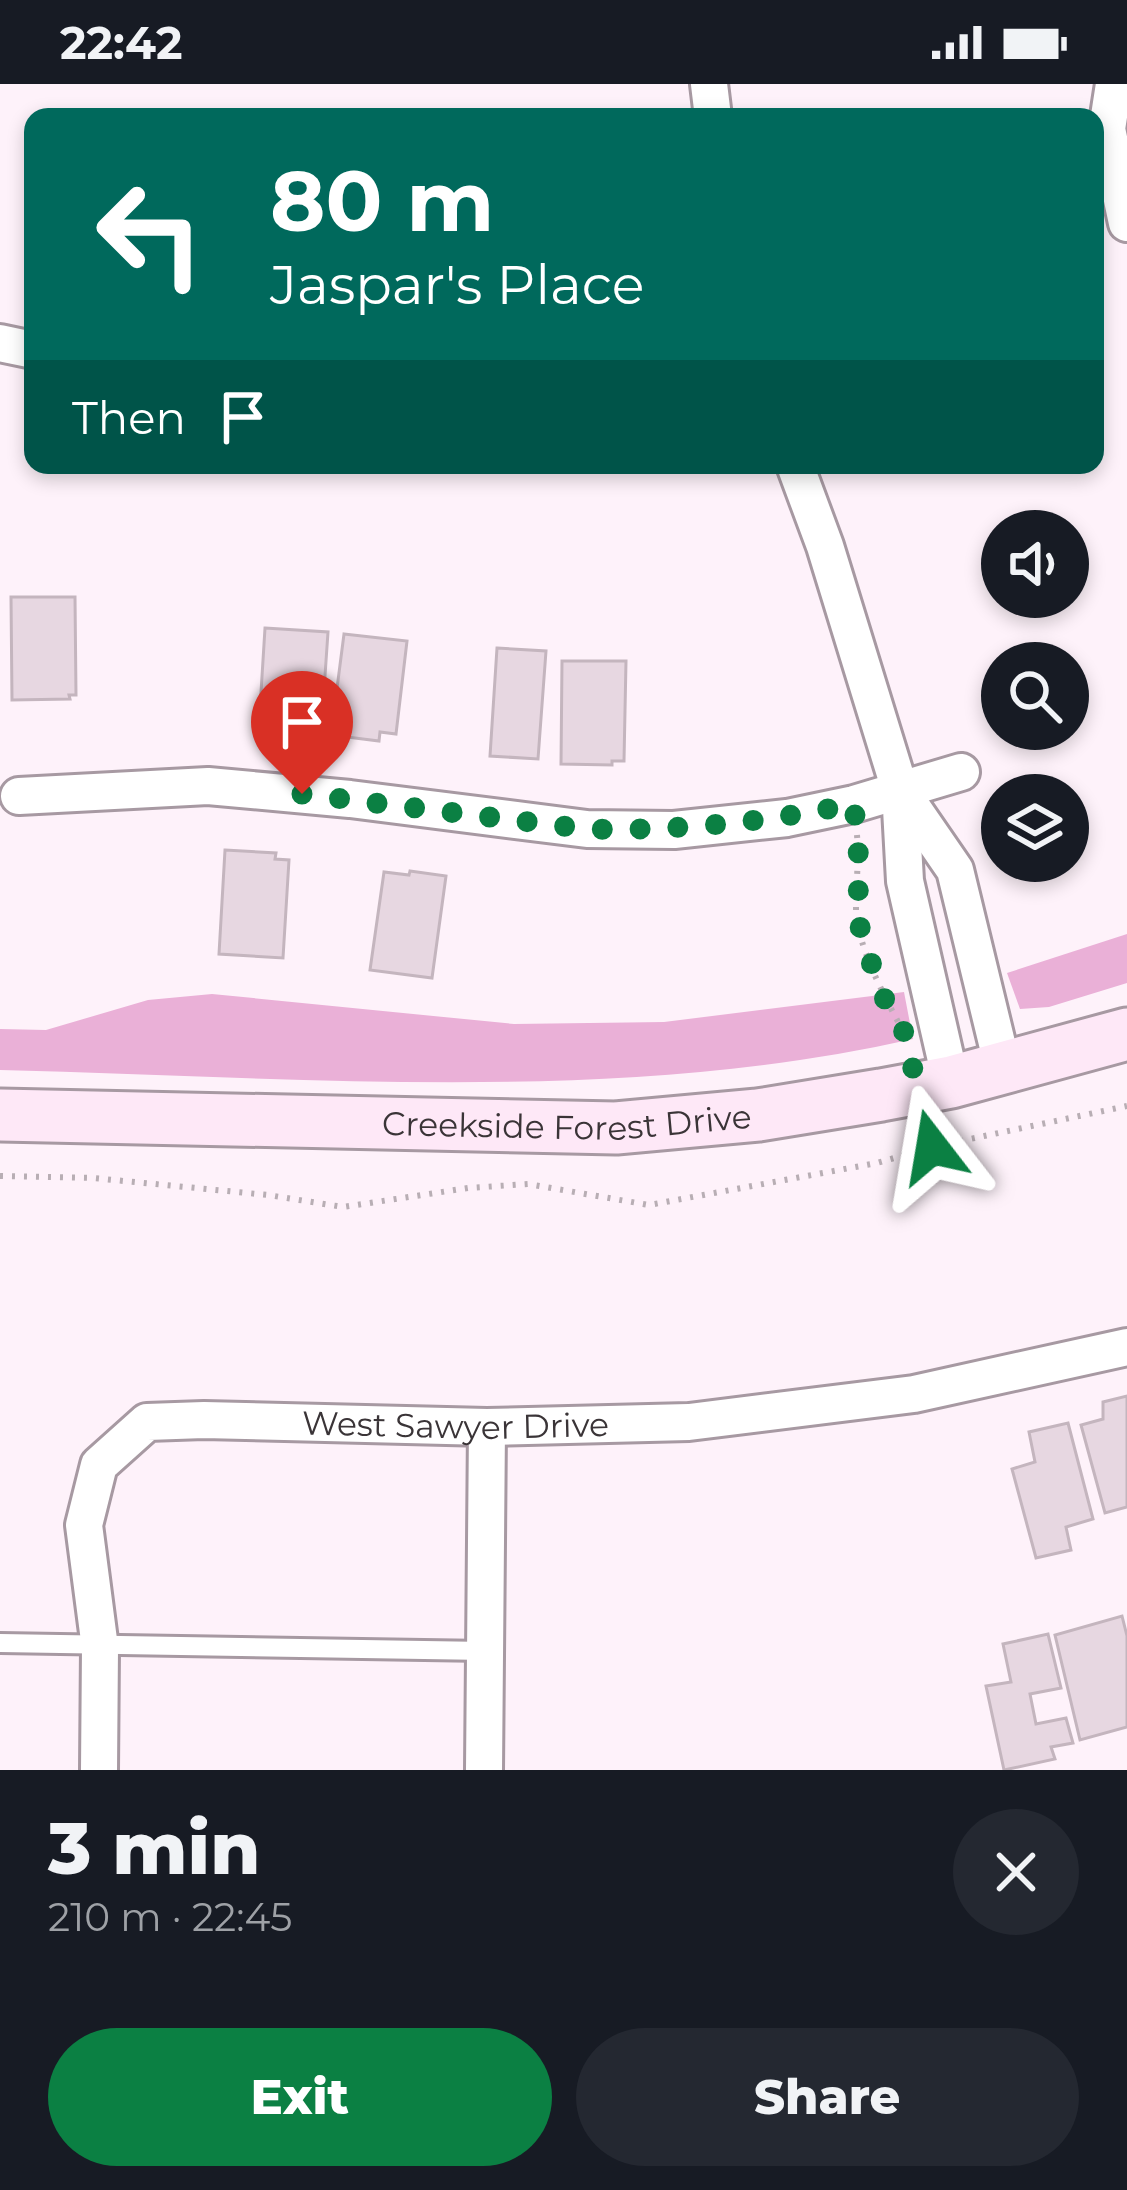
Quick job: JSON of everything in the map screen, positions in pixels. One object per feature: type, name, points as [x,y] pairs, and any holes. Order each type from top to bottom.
[{"type":"main road","name":"Creekside Forest Drive","points":[[0,1115],[616,1128],[758,1115],[934,1085],[1127,1034]]},
{"type":"street","points":[[1114,84],[1107,129],[1127,223]]},
{"type":"street","points":[[798,474],[900,790],[905,881],[934,1085]]},
{"type":"street","points":[[19,796],[208,786],[587,829],[674,830],[787,818],[961,772]]},
{"type":"street","points":[[900,790],[955,870],[1003,1068]]},
{"type":"street","name":"West Sawyer Drive","points":[[99,1770],[100,1648],[85,1525],[99,1465],[147,1422],[487,1427],[689,1422],[892,1397],[1127,1347]]},
{"type":"street","points":[[484,1770],[487,1427]]},
{"type":"lane","points":[[0,1643],[486,1651]]},
{"type":"path","points":[[854,804],[860,873],[856,914],[880,991],[934,1085],[932,1147]]},
{"type":"path","points":[[0,1176],[136,1182],[343,1207],[528,1184],[649,1204],[877,1163],[1127,1106]]},
{"type":"shaded area","points":[[1127,934],[1127,983],[1049,1007],[1020,1009],[1007,973]]},
{"type":"shaded area","points":[[904,992],[913,1039],[801,1060],[688,1073],[458,1082],[0,1070],[0,1029],[46,1030],[148,1000],[212,994],[514,1024],[664,1022]]},
{"type":"building","points":[[11,597],[75,597],[76,695],[69,695],[70,699],[12,700]]},
{"type":"building","points":[[265,628],[328,632],[321,734],[259,725]]},
{"type":"building","points":[[344,634],[407,641],[396,734],[380,732],[379,741],[331,735]]},
{"type":"building","points":[[497,648],[546,651],[538,759],[490,756]]},
{"type":"building","points":[[562,661],[626,661],[624,761],[561,764]]},
{"type":"building","points":[[225,850],[276,853],[275,859],[289,860],[283,958],[219,954]]},
{"type":"building","points":[[410,871],[446,876],[432,978],[370,970],[384,872],[409,875]]},
{"type":"building","points":[[1127,1396],[1127,1507],[1105,1513],[1081,1425],[1103,1419],[1103,1402]]},
{"type":"building","points":[[1068,1423],[1093,1519],[1066,1527],[1071,1550],[1036,1558],[1012,1469],[1035,1462],[1029,1432]]},
{"type":"building","points":[[1122,1616],[1127,1636],[1127,1727],[1080,1740],[1055,1635]]},
{"type":"building","points":[[1048,1634],[1061,1688],[1030,1694],[1036,1724],[1066,1718],[1073,1743],[1051,1747],[1055,1759],[1004,1770],[986,1686],[1011,1682],[1003,1644]]},
{"type":"route","points":[[302,794],[587,829],[631,830],[787,818],[854,804],[860,873],[856,914],[880,991],[904,1032],[932,1147]]}]
